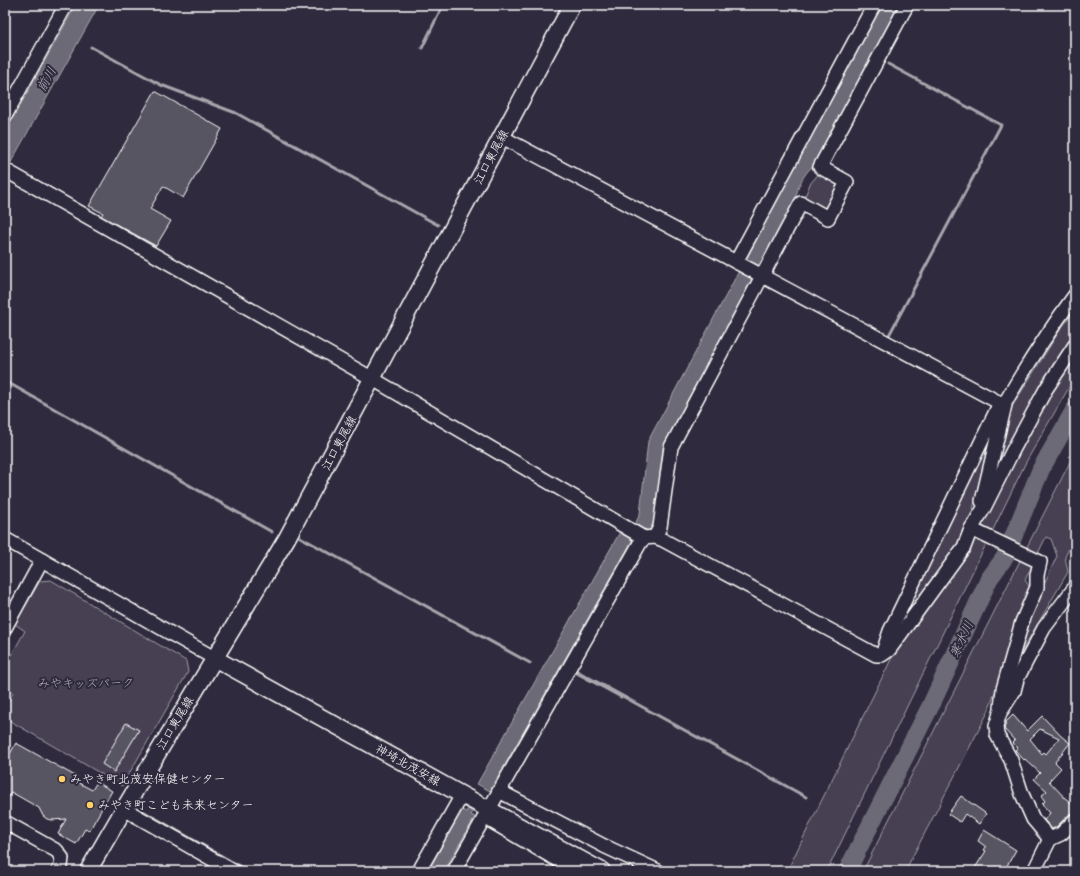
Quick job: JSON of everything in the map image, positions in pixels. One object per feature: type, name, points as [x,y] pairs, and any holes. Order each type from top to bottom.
[{"type":"main road","name":"江口東尾線","points":[[88,871],[287,538],[572,5]]},
{"type":"main road","name":"神埼北茂安線","points":[[214,658],[462,795],[487,813],[602,871]]},
{"type":"street","points":[[5,116],[66,5]]},
{"type":"street","points":[[642,534],[660,527],[671,447],[749,269],[874,5]]},
{"type":"street","points":[[749,269],[801,204],[828,218],[847,182],[820,167],[907,5]]},
{"type":"street","points":[[502,137],[1003,402]]},
{"type":"street","points":[[5,170],[642,534],[663,540],[876,655],[882,655],[889,650],[964,547],[1046,389],[1075,345]]},
{"type":"street","points":[[882,655],[890,630],[1003,402],[1061,313],[1075,295]]},
{"type":"street","points":[[975,527],[1003,402]]},
{"type":"street","points":[[975,527],[1040,562],[1037,575],[1037,587],[1020,629],[1003,689],[1000,712],[996,726],[997,735],[1011,760],[1022,794],[1033,819],[1050,839]]},
{"type":"street","points":[[454,871],[640,543],[642,534]]},
{"type":"street","points":[[5,539],[214,658]]},
{"type":"street","points":[[5,628],[42,560]]},
{"type":"street","points":[[1000,712],[1014,691],[1017,679],[1044,628],[1075,587]]},
{"type":"street","points":[[499,791],[604,846],[658,871]]},
{"type":"street","points":[[419,871],[462,795]]},
{"type":"street","points":[[124,809],[233,871]]},
{"type":"street","points":[[487,813],[576,871]]},
{"type":"street","points":[[1034,871],[1050,839],[1061,834],[1075,820]]},
{"type":"street","points":[[5,822],[57,851],[62,858],[61,866],[58,871]]},
{"type":"green space","points":[[821,171],[838,181],[840,187],[827,209],[820,211],[803,201],[810,184]]},
{"type":"green space","points":[[1075,310],[1075,337],[1062,355],[988,491],[1010,410],[1060,330]]},
{"type":"green space","points":[[1075,352],[1075,377],[1026,462],[827,871],[787,871],[901,639],[971,547],[1020,445]]},
{"type":"green space","points":[[990,436],[971,518],[959,543],[902,623]]},
{"type":"green space","points":[[1075,452],[1075,535],[1065,557],[1068,572],[1019,656],[1029,616],[1057,556],[1051,539],[1046,537],[1025,580],[1031,589],[988,712],[905,871],[863,871]]},
{"type":"green space","name":"みやキッズパーク","points":[[51,580],[186,661],[188,672],[122,786],[5,718],[5,707],[13,693],[5,689],[5,666],[25,631],[15,624],[40,581]]},
{"type":"water","name":"前川","points":[[76,5],[99,5],[10,164],[5,161],[5,132]]},
{"type":"water","points":[[882,5],[899,5],[813,166],[807,172],[802,181],[796,195],[796,199],[760,266],[756,264],[749,276],[753,278],[663,447],[655,520],[649,531],[645,529],[631,535],[630,537],[633,539],[490,791],[477,784],[620,532],[624,534],[625,532],[639,527],[635,524],[640,514],[648,441],[739,271],[744,273],[750,261],[746,259]]},
{"type":"water","points":[[468,809],[473,812],[471,815],[475,817],[444,871],[428,871],[462,810],[466,812]]},
{"type":"building","points":[[155,91],[222,129],[183,198],[163,186],[150,209],[171,221],[156,246],[101,216],[103,213],[89,206]]},
{"type":"building","points":[[1013,715],[1027,731],[1042,716],[1061,736],[1070,743],[1055,762],[1061,768],[1049,781],[1075,806],[1075,809],[1052,829],[1044,820],[1050,813],[1042,804],[1045,801],[1041,796],[1047,791],[1034,779],[1040,773],[1025,759],[1024,760],[1015,750],[1018,748],[1013,743],[1015,741],[1004,729],[1006,722]],"holes":[[[1040,729],[1059,738],[1046,754],[1044,752],[1042,754],[1030,739]]]},
{"type":"building","points":[[126,723],[139,730],[114,772],[102,764]]},
{"type":"building","points":[[16,743],[77,777],[75,781],[92,790],[97,782],[112,791],[89,831],[85,829],[76,844],[58,834],[66,819],[47,819],[43,816],[39,808],[11,792],[5,804],[5,763]]},
{"type":"building","points":[[961,796],[986,814],[979,824],[965,814],[960,822],[948,814]]},
{"type":"building","points":[[984,830],[1016,850],[1004,871],[973,871],[986,851],[984,850],[986,847],[978,841]]},
{"type":"waterway","points":[[422,48],[443,5]]},
{"type":"waterway","points":[[91,47],[161,85],[236,113],[438,225]]},
{"type":"waterway","points":[[888,64],[1001,125],[888,337]]},
{"type":"waterway","points":[[5,381],[272,532]]},
{"type":"waterway","name":"寒水川","points":[[847,871],[931,705],[989,579],[1005,557],[1041,469],[1075,409]]},
{"type":"waterway","points":[[300,537],[530,663]]},
{"type":"waterway","points":[[577,671],[806,797]]},
{"type":"waterway","points":[[575,672],[621,697]]},
{"type":"waterway","points":[[141,810],[248,871]]},
{"type":"place","name":"みやき町北茂安保健センター","points":[[62,779]]},
{"type":"place","name":"みやき町こども未来センター","points":[[90,805]]}]
